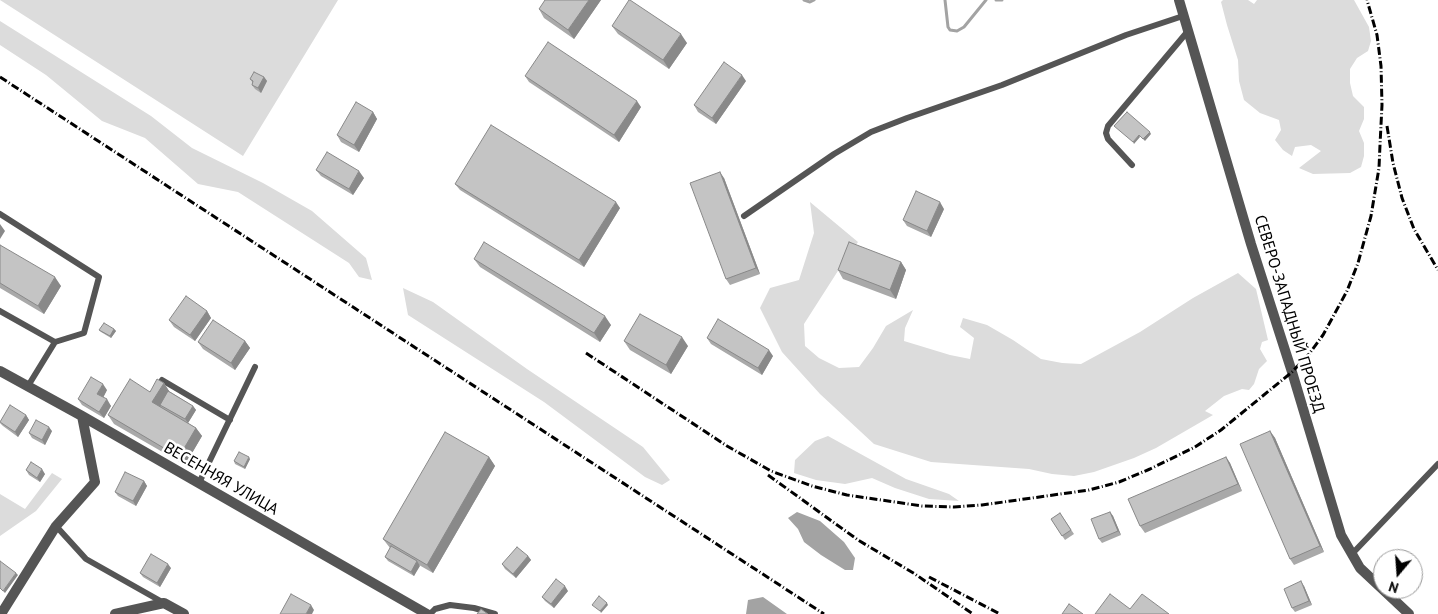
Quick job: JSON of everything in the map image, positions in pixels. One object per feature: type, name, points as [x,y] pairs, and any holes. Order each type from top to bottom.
[{"type":"street","name":"СЕВЕРО-ЗАПАДНЫЙ ПРОЕЗД","points":[[1179,0],[1341,535],[1351,555],[1369,578],[1409,614]]},
{"type":"street","name":"ВЕСЕННЯЯ УЛИЦА","points":[[0,371],[428,614]]},
{"type":"street","points":[[0,614],[56,526],[95,482],[82,416]]},
{"type":"street","points":[[115,614],[164,603],[184,614]]},
{"type":"lane","points":[[744,216],[834,154],[871,132],[1002,85],[1132,33],[1183,16]]},
{"type":"lane","points":[[1132,165],[1108,139],[1106,129],[1188,31]]},
{"type":"lane","points":[[0,214],[99,277],[84,333],[55,342],[28,386]]},
{"type":"lane","points":[[0,311],[55,342]]},
{"type":"lane","points":[[199,483],[255,368]]},
{"type":"lane","points":[[162,380],[230,420]]},
{"type":"lane","points":[[1351,555],[1438,464]]},
{"type":"lane","points":[[56,526],[86,559],[164,603]]},
{"type":"lane","points":[[428,614],[450,605],[474,608],[495,614]]},
{"type":"shaded area","points":[[0,0],[338,0],[243,156]]},
{"type":"shaded area","points":[[1223,0],[1248,0],[1254,4],[1257,0],[1354,0],[1369,27],[1371,41],[1368,51],[1357,58],[1350,69],[1350,83],[1353,96],[1364,107],[1364,119],[1359,131],[1364,143],[1364,156],[1361,167],[1350,173],[1313,174],[1299,168],[1321,151],[1311,145],[1295,147],[1292,156],[1283,150],[1275,140],[1281,130],[1279,120],[1260,113],[1244,100],[1239,81],[1238,60],[1221,2]]},
{"type":"shaded area","points":[[0,21],[151,116],[192,148],[263,183],[312,211],[366,258],[372,280],[359,277],[349,263],[238,192],[198,184],[145,138],[102,121],[46,75],[0,45]]},
{"type":"shaded area","points":[[810,202],[858,242],[804,324],[805,346],[819,358],[839,368],[859,367],[886,326],[913,310],[905,328],[904,341],[970,359],[974,338],[960,327],[963,318],[987,325],[1041,359],[1081,364],[1140,332],[1193,298],[1238,273],[1256,289],[1268,340],[1262,342],[1260,349],[1267,361],[1259,369],[1254,384],[1249,390],[1242,389],[1224,396],[1205,411],[1213,415],[1156,448],[1094,472],[1074,476],[1029,469],[931,462],[874,444],[820,394],[782,352],[760,308],[770,288],[799,280],[814,233]]},
{"type":"shaded area","points":[[403,288],[433,302],[527,369],[643,447],[670,480],[662,485],[645,477],[544,402],[408,315]]},
{"type":"shaded area","points":[[828,436],[906,479],[949,494],[959,501],[929,499],[872,478],[845,484],[816,480],[794,473],[795,460],[815,441]]},
{"type":"shaded area","points":[[52,473],[62,479],[36,511],[0,536],[0,494],[25,509]]},
{"type":"shaded area","points":[[797,512],[820,521],[844,542],[855,558],[853,570],[845,570],[804,542],[798,529],[788,518]]},
{"type":"shaded area","points":[[763,597],[787,614],[746,614],[748,600]]},
{"type":"building","points":[[545,0],[589,0],[568,30],[539,9]]},
{"type":"building","points":[[629,0],[681,34],[663,60],[612,26]]},
{"type":"building","points":[[548,42],[637,101],[614,135],[525,76]]},
{"type":"building","points":[[724,62],[742,75],[712,118],[694,105]]},
{"type":"building","points":[[254,72],[264,77],[258,88],[252,85],[253,81],[250,79]]},
{"type":"building","points":[[356,102],[373,112],[354,145],[337,135]]},
{"type":"building","points":[[1127,112],[1150,132],[1143,139],[1139,135],[1133,142],[1114,126]]},
{"type":"building","points":[[491,125],[616,202],[579,260],[455,184]]},
{"type":"building","points":[[327,152],[359,171],[349,189],[316,170]]},
{"type":"building","points":[[720,172],[756,268],[726,279],[690,183]]},
{"type":"building","points":[[916,191],[940,202],[927,231],[903,220]]},
{"type":"building","points":[[484,242],[605,316],[594,333],[474,259]]},
{"type":"building","points":[[849,242],[901,262],[890,290],[838,270]]},
{"type":"building","points":[[0,245],[55,277],[38,306],[0,283]]},
{"type":"building","points":[[186,296],[207,311],[190,335],[169,320]]},
{"type":"building","points":[[640,314],[682,337],[666,365],[624,341]]},
{"type":"building","points":[[718,319],[769,350],[758,368],[707,338]]},
{"type":"building","points":[[213,320],[245,341],[231,363],[198,342]]},
{"type":"building","points":[[104,323],[114,329],[110,336],[99,330]]},
{"type":"building","points":[[91,377],[103,384],[97,394],[107,399],[99,412],[78,399]]},
{"type":"building","points":[[130,379],[150,392],[157,379],[164,383],[152,402],[196,428],[179,457],[108,415]]},
{"type":"building","points":[[168,391],[193,406],[185,419],[160,405]]},
{"type":"building","points":[[10,405],[26,415],[15,432],[0,422]]},
{"type":"building","points":[[36,420],[49,427],[42,440],[29,433]]},
{"type":"building","points":[[1270,431],[1320,546],[1290,559],[1240,444]]},
{"type":"building","points":[[445,432],[489,457],[427,565],[383,539]]},
{"type":"building","points":[[239,452],[249,457],[244,467],[234,461]]},
{"type":"building","points":[[1226,457],[1238,484],[1140,526],[1128,499]]},
{"type":"building","points":[[31,462],[42,469],[37,478],[26,470]]},
{"type":"building","points":[[125,472],[144,481],[133,501],[115,492]]},
{"type":"building","points":[[1110,512],[1118,531],[1099,539],[1091,519]]},
{"type":"building","points":[[1060,513],[1071,530],[1062,536],[1051,519]]},
{"type":"building","points":[[391,546],[417,561],[411,572],[385,557]]},
{"type":"building","points":[[517,547],[528,556],[513,574],[502,564]]},
{"type":"building","points":[[151,554],[168,564],[157,583],[140,573]]},
{"type":"building","points":[[0,561],[16,573],[3,591],[0,588]]},
{"type":"building","points":[[556,579],[565,586],[551,604],[542,597]]},
{"type":"building","points":[[1301,581],[1309,601],[1292,608],[1284,589]]},
{"type":"building","points":[[291,594],[311,605],[306,614],[280,614]]},
{"type":"building","points":[[1110,594],[1130,609],[1142,594],[1169,614],[1095,614]]},
{"type":"building","points":[[599,596],[607,603],[600,611],[592,605]]},
{"type":"building","points":[[1069,604],[1083,614],[1062,614]]},
{"type":"building","points":[[481,609],[488,614],[477,614]]},
{"type":"waterway","points":[[804,0],[810,2],[814,0]]},
{"type":"waterway","points":[[945,0],[948,27],[950,30],[957,31],[964,27],[986,0]]},
{"type":"waterway","points":[[996,0],[1002,0]]},
{"type":"railway","points":[[586,353],[727,446],[771,471],[812,486],[847,495],[922,506],[954,507],[982,505],[1089,490],[1119,482],[1150,469],[1195,447],[1221,430],[1292,372],[1323,335],[1347,291],[1358,263],[1371,216],[1379,168],[1382,105],[1381,66],[1377,35],[1367,0]]},
{"type":"railway","points":[[0,77],[824,614]]},
{"type":"railway","points":[[1387,126],[1393,163],[1402,198],[1414,229],[1438,270]]},
{"type":"railway","points":[[768,475],[858,540],[915,574],[973,614]]},
{"type":"railway","points":[[929,577],[1000,614]]}]
